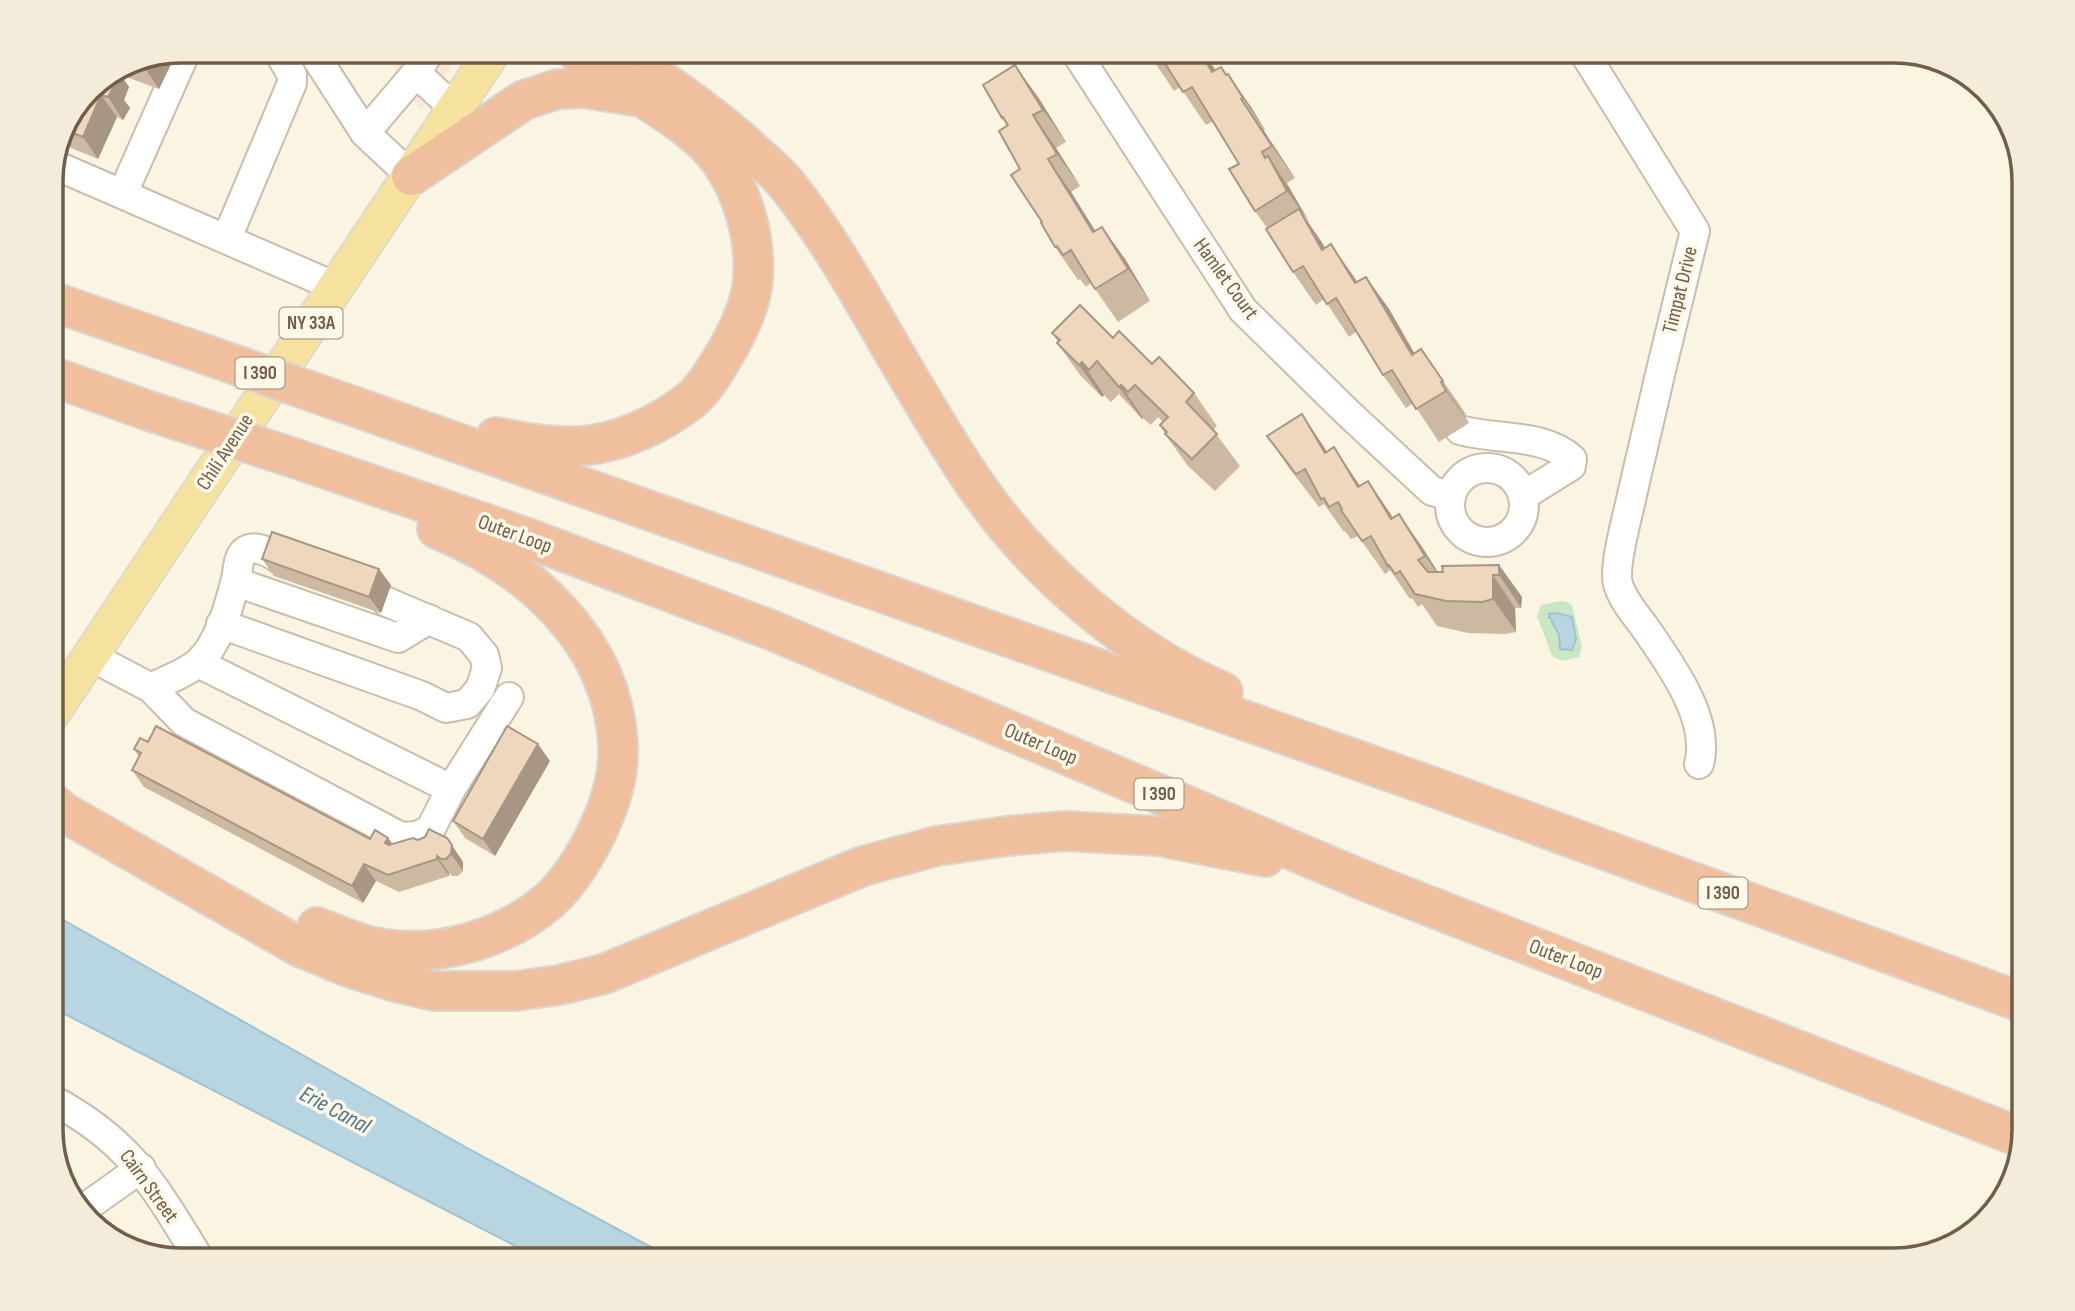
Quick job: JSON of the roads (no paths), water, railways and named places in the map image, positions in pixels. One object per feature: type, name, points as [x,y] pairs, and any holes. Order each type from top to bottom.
[{"type":"highway","points":[[438,437],[489,436],[546,446],[603,443],[644,429],[691,399],[710,379],[730,347],[746,312],[753,279],[750,240],[743,205],[720,160],[699,135],[593,63]]},
{"type":"highway","points":[[635,63],[726,127],[786,183],[814,219],[841,261],[897,359],[978,488],[1017,538],[1055,576],[1099,616],[1155,656],[1210,687],[1291,721],[1422,783]]},
{"type":"highway","points":[[411,176],[524,100],[558,89],[584,88],[642,97]]},
{"type":"highway","name":"I 390","points":[[63,305],[1422,783],[2012,999]]},
{"type":"highway","name":"Outer Loop","points":[[63,380],[522,536],[771,631],[1365,881],[2012,1134]]},
{"type":"highway","points":[[63,789],[78,794],[317,926],[351,941],[388,950],[436,950],[501,932],[551,898],[583,859],[607,811],[618,745],[603,678],[564,614],[538,589],[470,543],[389,509],[294,458]]},
{"type":"highway","points":[[63,812],[300,947],[351,968],[434,991],[516,990],[559,985],[604,974],[863,866],[937,846],[1007,836],[1065,831],[1158,836],[1243,852],[1365,881]]},
{"type":"main road","name":"Chili Avenue","points":[[63,697],[485,63]]},
{"type":"street","points":[[123,193],[181,63]]},
{"type":"street","points":[[228,238],[292,83],[292,75],[285,63]]},
{"type":"street","points":[[320,63],[365,133],[411,176]]},
{"type":"street","points":[[365,133],[422,63]]},
{"type":"street","points":[[424,63],[455,109]]},
{"type":"street","name":"Hamlet Court","points":[[1083,63],[1243,310],[1432,491],[1451,496]]},
{"type":"street","name":"Timpat Drive","points":[[1590,63],[1695,231],[1628,515],[1618,583],[1626,601],[1672,667],[1697,719],[1701,733],[1699,764]]},
{"type":"street","points":[[146,84],[158,115]]},
{"type":"street","points":[[64,169],[336,287]]},
{"type":"street","points":[[1460,430],[1536,443],[1564,451],[1572,458],[1571,466],[1523,496]]},
{"type":"street","points":[[1475,470],[1500,470],[1519,485],[1523,496],[1521,520],[1514,531],[1493,542],[1481,542],[1469,537],[1453,520],[1451,496],[1456,485],[1475,470]]},
{"type":"street","points":[[151,688],[198,663],[216,639],[244,552],[255,548],[280,559]]},
{"type":"street","points":[[236,582],[398,638],[429,618]]},
{"type":"street","points":[[221,624],[422,696],[446,708],[467,704],[480,689],[487,668],[484,654],[469,637],[387,602]]},
{"type":"street","points":[[90,656],[151,688],[184,722],[401,837],[417,836],[430,830],[451,789],[509,697]]},
{"type":"street","points":[[198,663],[451,789]]},
{"type":"street","name":"Cairn Street","points":[[63,1106],[107,1134],[141,1168],[192,1248]]},
{"type":"street","points":[[90,1205],[141,1168]]},
{"type":"water","points":[[1549,614],[1572,617],[1576,639],[1572,650],[1560,649],[1559,635],[1549,618]]},
{"type":"water","name":"Erie Canal","points":[[63,920],[469,1149],[653,1248],[520,1248],[63,1013]]}]
